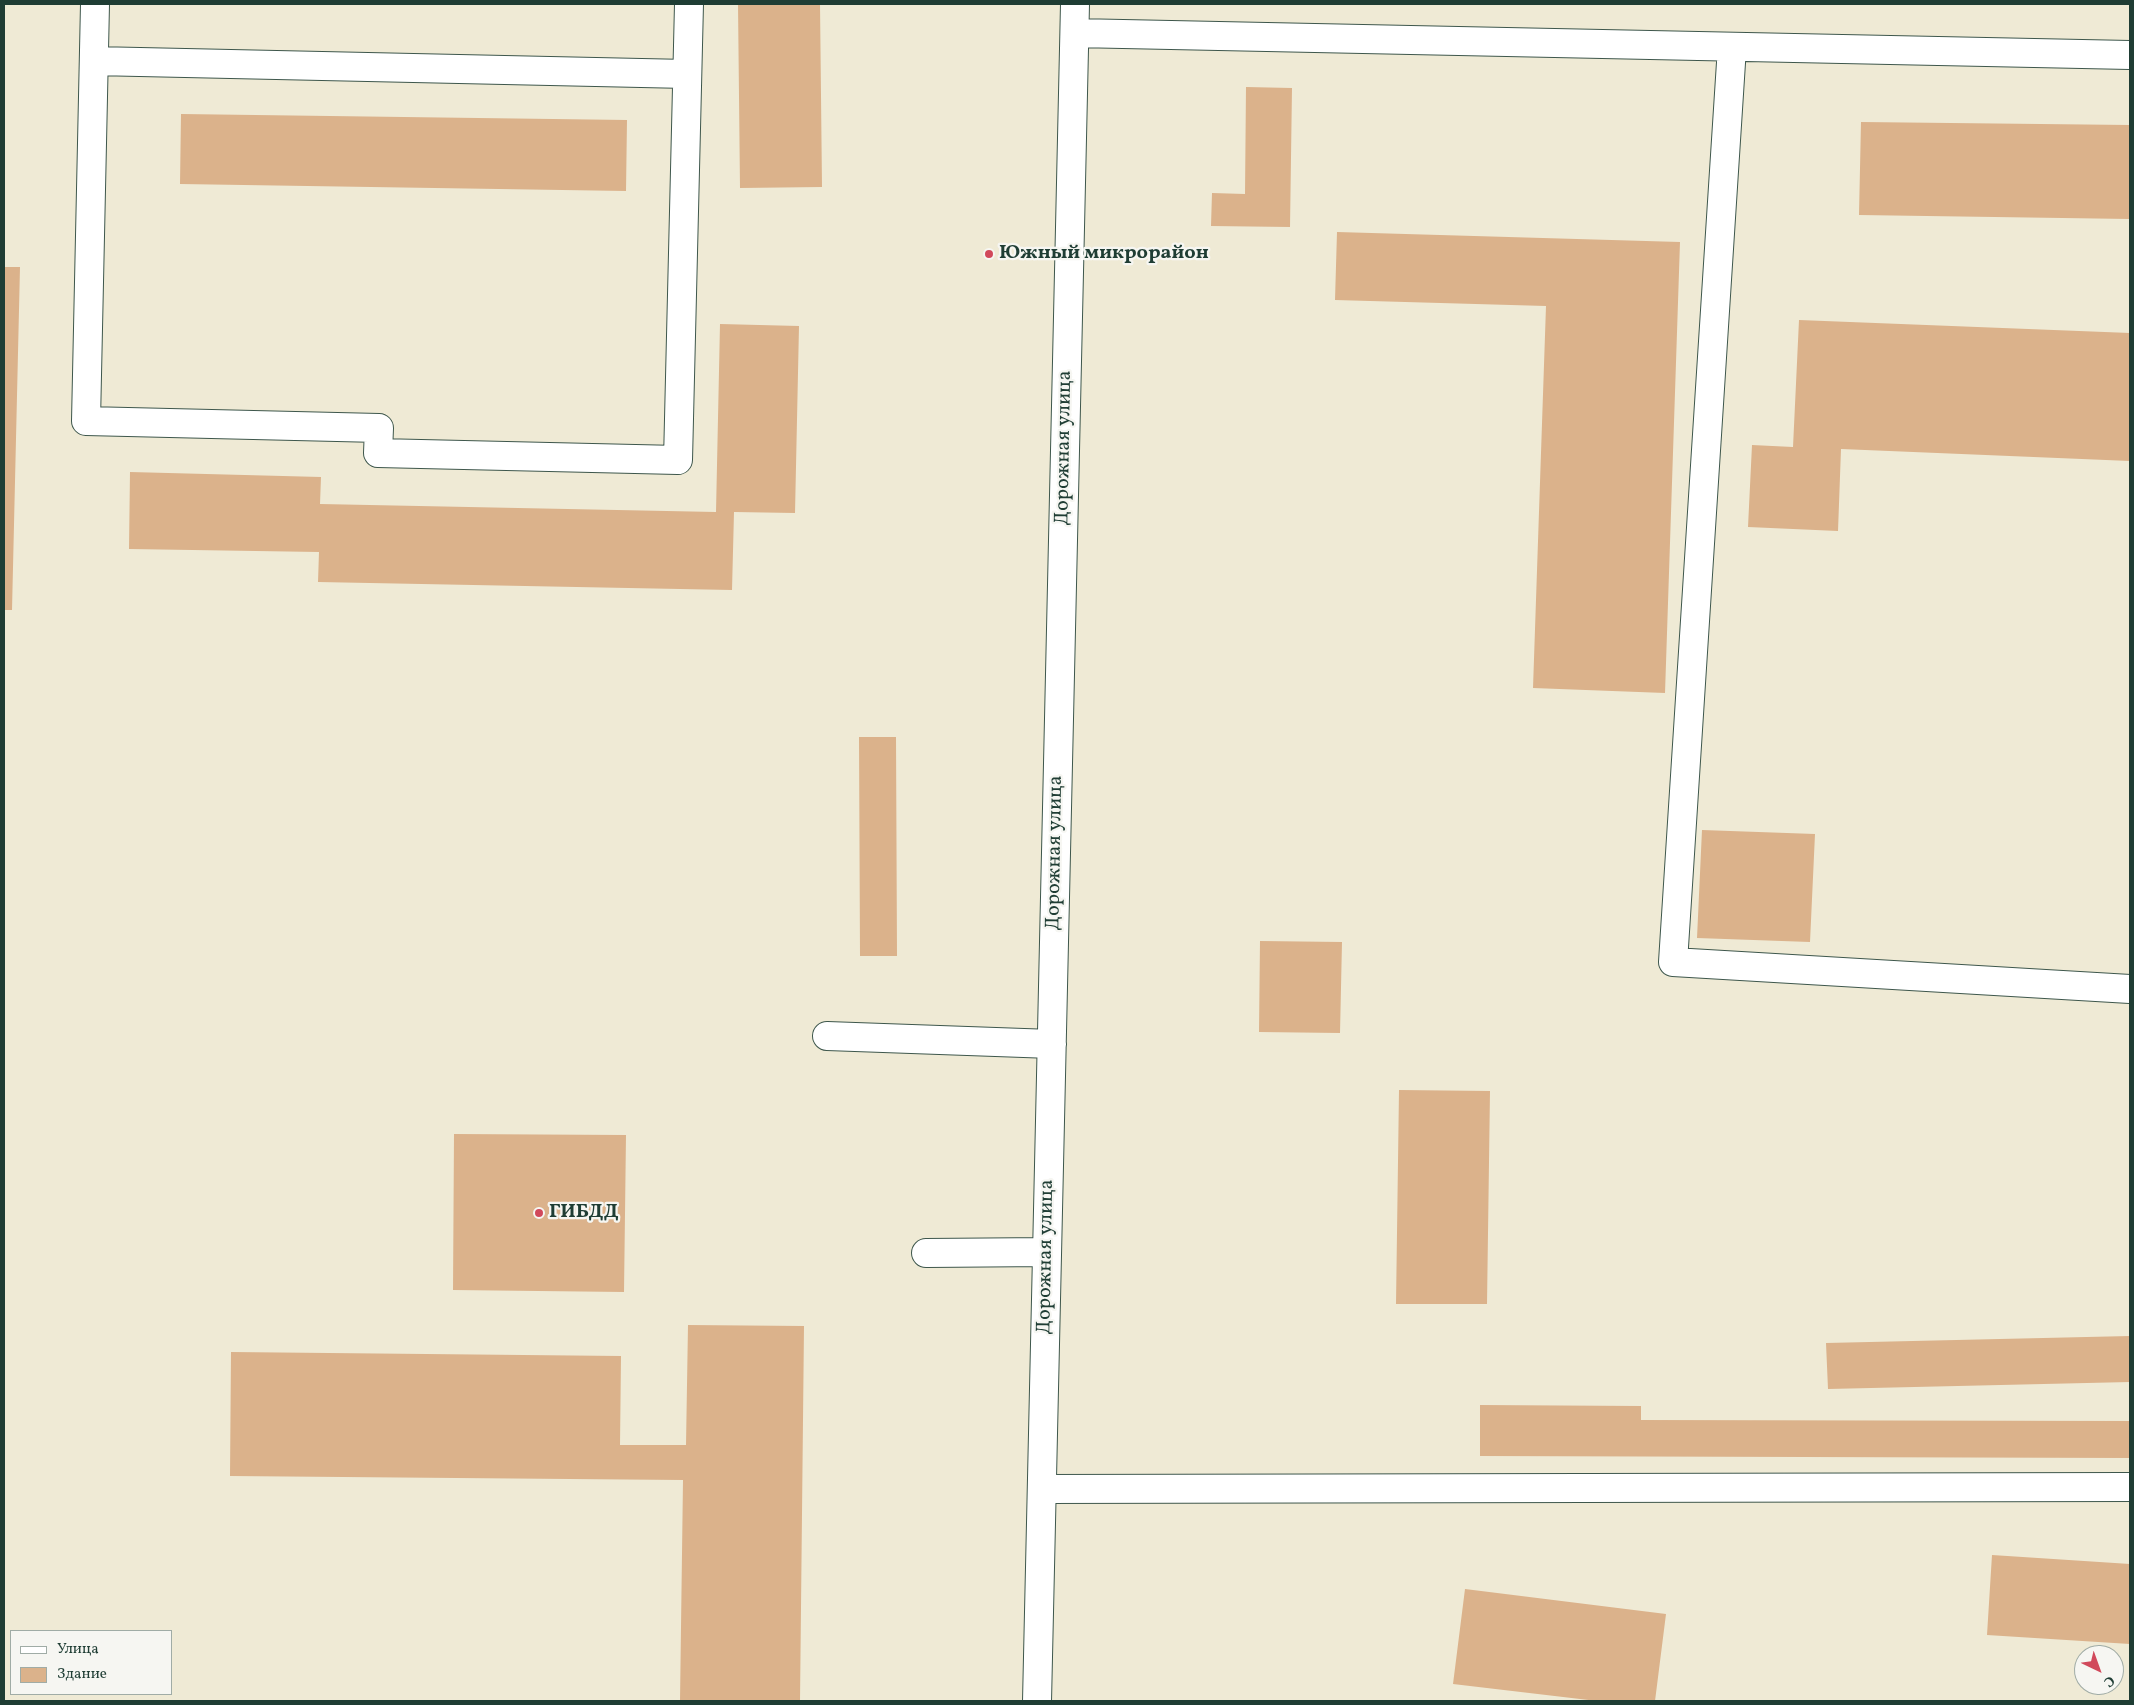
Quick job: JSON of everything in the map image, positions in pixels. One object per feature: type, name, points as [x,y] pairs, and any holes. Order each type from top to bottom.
[{"type":"street","points":[[95,4],[86,422],[379,428],[378,453],[678,460],[689,4]]},
{"type":"street","name":"Дорожная улица","points":[[1037,1701],[1076,4]]},
{"type":"street","points":[[1075,33],[2130,55]]},
{"type":"street","points":[[1732,47],[1673,962],[2130,989]]},
{"type":"street","points":[[94,61],[688,74]]},
{"type":"street","points":[[827,1036],[1052,1044]]},
{"type":"street","points":[[926,1253],[1047,1252]]},
{"type":"street","points":[[1042,1489],[2130,1487]]},
{"type":"building","points":[[738,4],[820,4],[822,187],[740,188]]},
{"type":"building","points":[[1246,87],[1292,88],[1290,227],[1211,226],[1212,193],[1245,194]]},
{"type":"building","points":[[181,114],[627,120],[626,191],[180,184]]},
{"type":"building","points":[[1861,122],[2130,125],[2130,219],[1859,215]]},
{"type":"building","points":[[1337,232],[1680,242],[1665,693],[1533,688],[1546,306],[1335,300]]},
{"type":"building","points":[[4,267],[20,267],[12,610],[4,610]]},
{"type":"building","points":[[1799,320],[2130,333],[2130,461],[1841,449],[1838,531],[1748,527],[1752,445],[1793,447]]},
{"type":"building","points":[[720,324],[799,326],[795,513],[734,512],[732,590],[318,582],[319,552],[129,549],[130,472],[321,477],[320,504],[716,512]]},
{"type":"building","points":[[859,737],[896,737],[897,956],[860,956]]},
{"type":"building","points":[[1702,830],[1815,834],[1810,942],[1697,938]]},
{"type":"building","points":[[1260,941],[1342,942],[1340,1033],[1259,1032]]},
{"type":"building","points":[[1399,1090],[1490,1091],[1487,1304],[1396,1304]]},
{"type":"building","name":"ГИБДД","points":[[454,1134],[626,1135],[624,1292],[453,1290]]},
{"type":"building","points":[[688,1325],[804,1326],[800,1701],[680,1701],[683,1480],[230,1476],[231,1352],[621,1356],[620,1445],[686,1445]]},
{"type":"building","points":[[2130,1336],[2130,1382],[1828,1389],[1826,1343]]},
{"type":"building","points":[[1480,1405],[1641,1406],[1641,1420],[2130,1421],[2130,1458],[1480,1456]]},
{"type":"building","points":[[1992,1555],[2130,1564],[2130,1644],[1987,1635]]},
{"type":"building","points":[[1465,1589],[1666,1614],[1655,1701],[1597,1701],[1453,1684]]},
{"type":"place","name":"Южный микрорайон","points":[[989,254]]},
{"type":"place","name":"ГИБДД","points":[[539,1213]]}]
